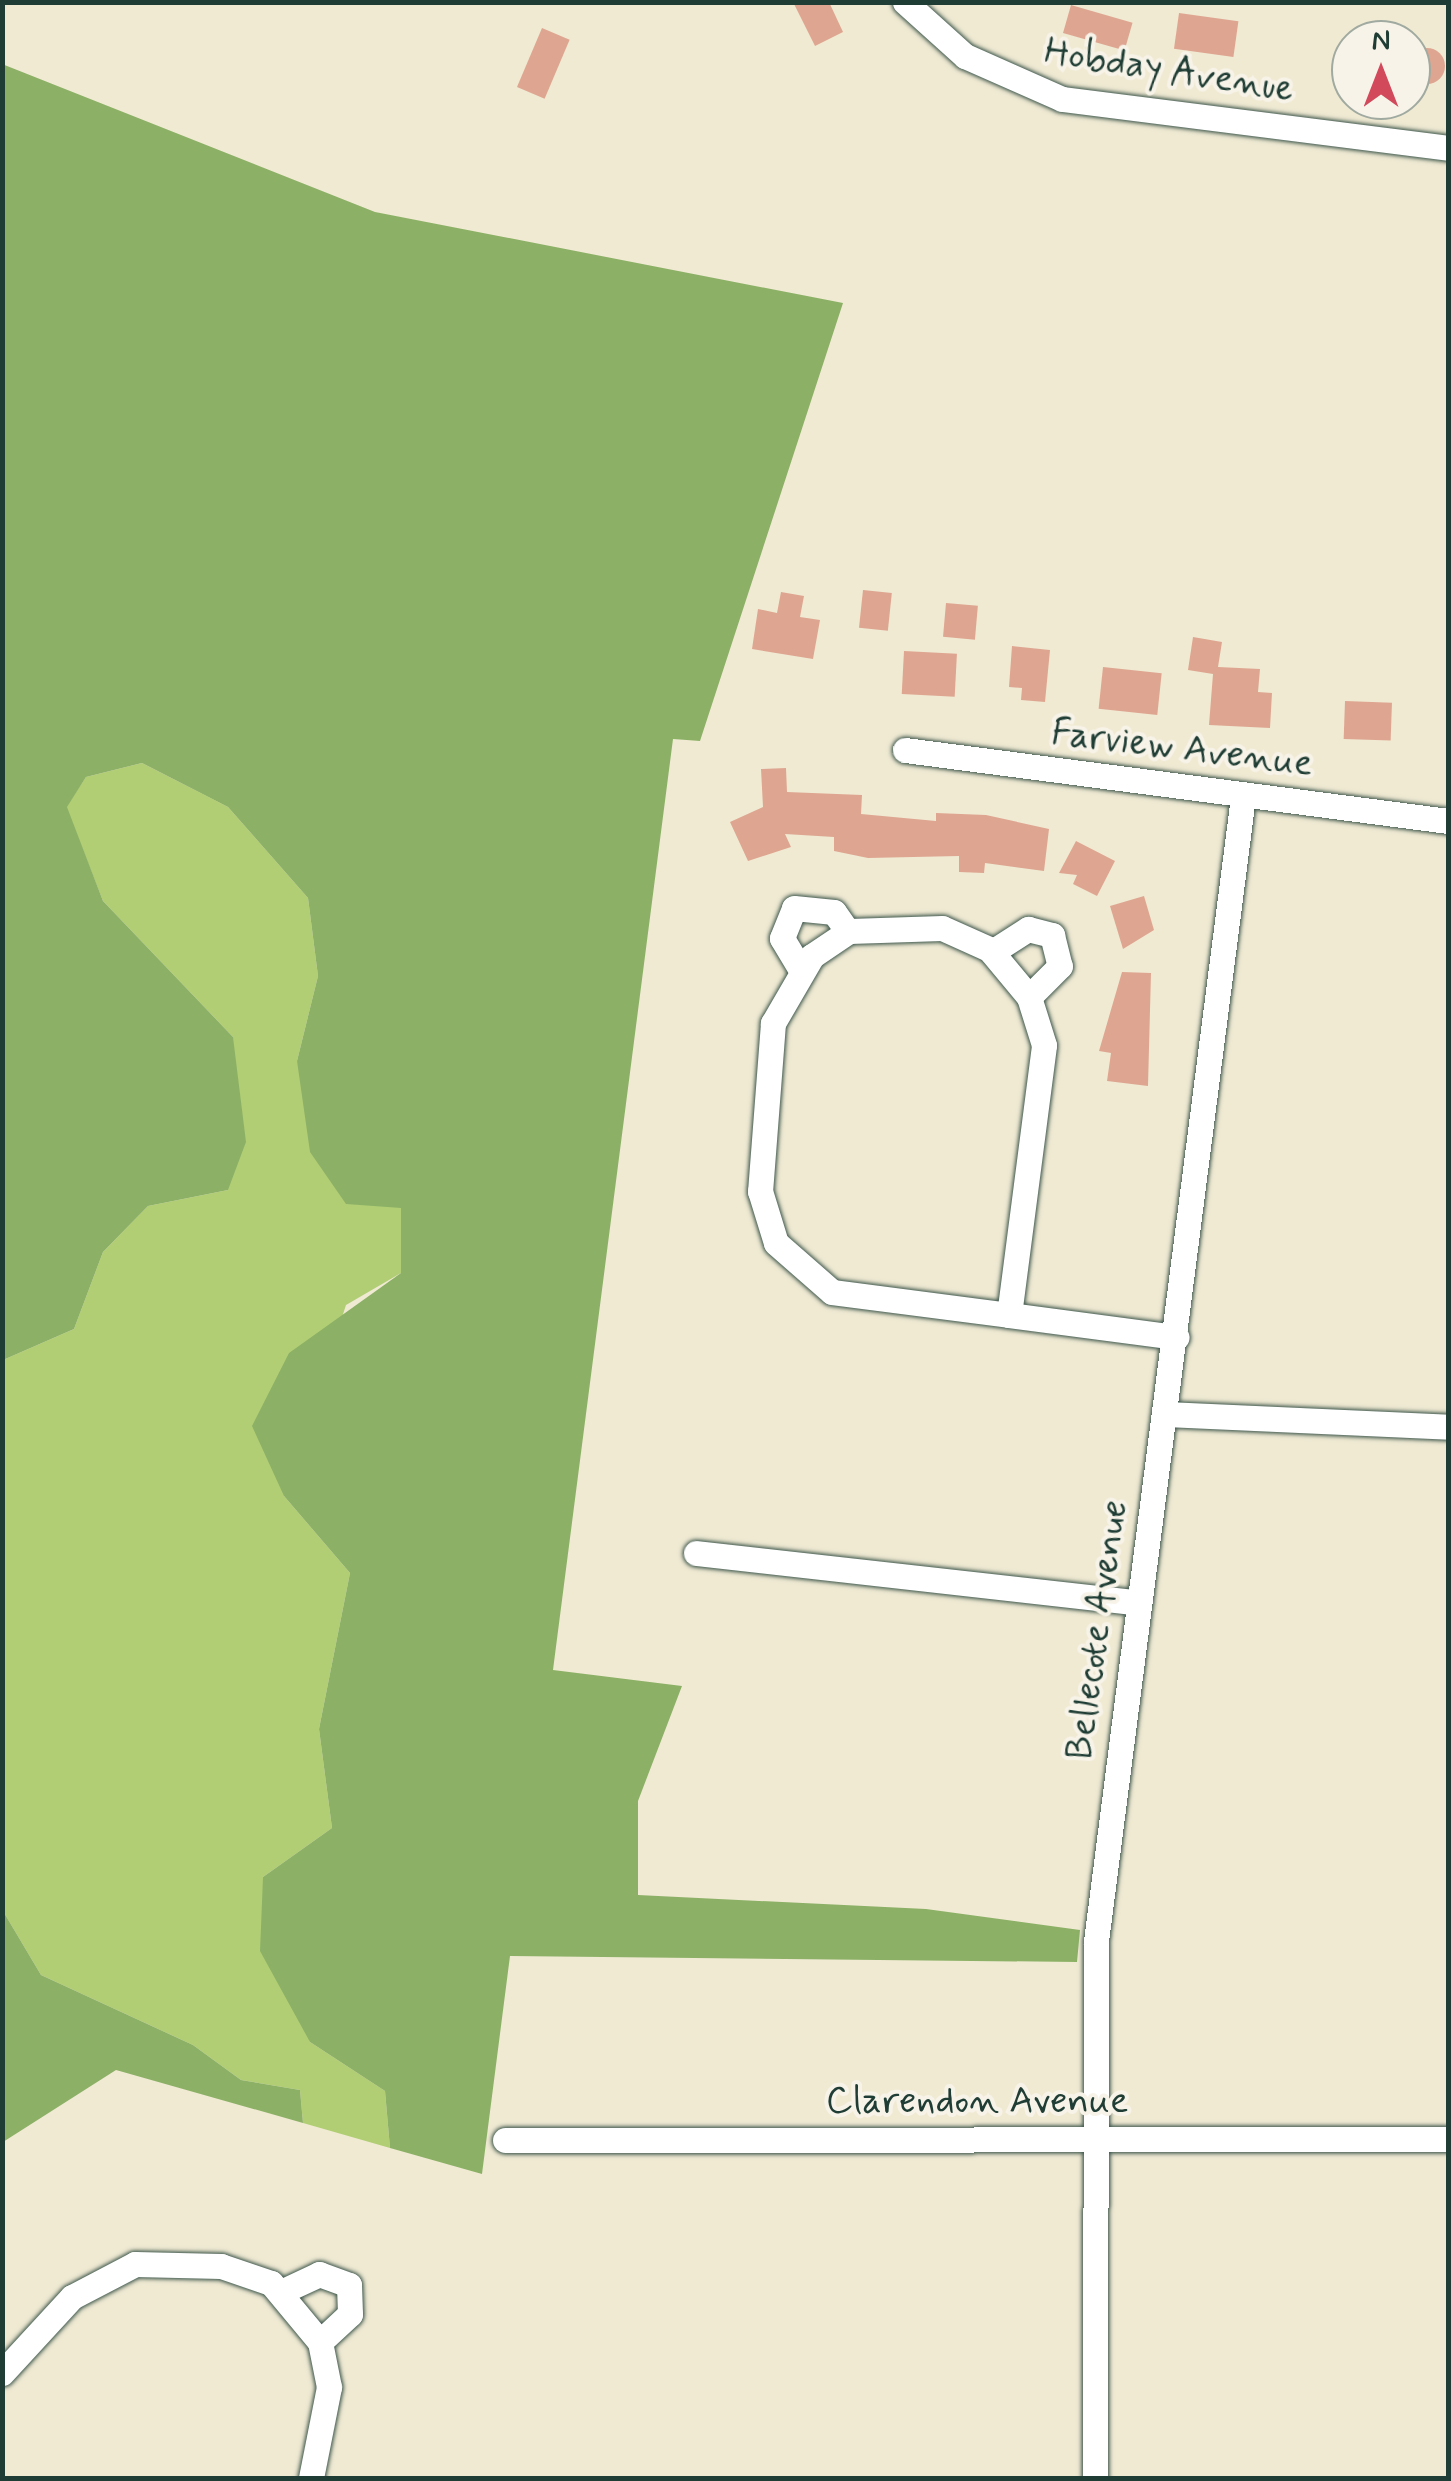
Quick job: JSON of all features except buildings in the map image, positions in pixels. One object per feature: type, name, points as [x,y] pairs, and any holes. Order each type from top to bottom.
[{"type":"street","name":"Hobday Avenue","points":[[905,2],[965,56],[1062,98],[1448,148]]},
{"type":"street","name":"Farview Avenue","points":[[905,750],[1448,821]]},
{"type":"street","name":"Bellecote Avenue","points":[[1094,2478],[1091,2139],[1096,1941],[1136,1602],[1178,1337],[1244,796]]},
{"type":"street","points":[[801,970],[782,938],[794,908],[834,912],[848,932]]},
{"type":"street","points":[[1009,1315],[1044,1045],[1029,996],[992,952],[942,928],[848,932],[801,970],[773,1023],[761,1127],[760,1191],[776,1243],[832,1292],[1178,1337]]},
{"type":"street","points":[[992,952],[1028,929],[1052,935],[1060,966],[1029,996]]},
{"type":"street","points":[[1167,1414],[1448,1427]]},
{"type":"street","points":[[696,1553],[1136,1602]]},
{"type":"street","name":"Clarendon Avenue","points":[[505,2140],[1448,2140]]},
{"type":"street","points":[[2,2372],[72,2296],[135,2264],[221,2266],[283,2291],[320,2342],[329,2387],[311,2478]]},
{"type":"street","points":[[283,2291],[319,2274],[349,2285],[350,2314],[320,2342]]},
{"type":"green space","points":[[2,64],[375,212],[843,303],[700,741],[673,739],[553,1670],[682,1686],[638,1801],[638,1895],[926,1909],[1080,1930],[1077,1962],[510,1956],[482,2174],[390,2148],[385,2091],[310,2042],[260,1951],[263,1877],[332,1828],[319,1729],[350,1573],[284,1496],[252,1426],[289,1353],[401,1273],[401,1208],[346,1204],[310,1152],[297,1061],[318,976],[308,898],[228,807],[142,763],[86,777],[67,807],[103,901],[233,1037],[246,1142],[228,1190],[148,1206],[103,1252],[74,1329],[3,1360]]},
{"type":"green space","points":[[142,763],[228,807],[308,898],[318,976],[297,1061],[401,1208],[401,1273],[346,1305],[284,1496],[350,1573],[319,1729],[332,1828],[263,1877],[310,2042],[385,2091],[390,2148],[303,2123],[300,2090],[241,2080],[193,2045],[41,1975],[3,1911],[3,1360],[74,1329],[103,1252],[148,1206],[228,1190],[233,1037],[103,901],[66,807],[86,777]]},
{"type":"green space","points":[[3,1911],[41,1975],[193,2045],[241,2080],[300,2090],[303,2123],[116,2070],[3,2142]]}]
